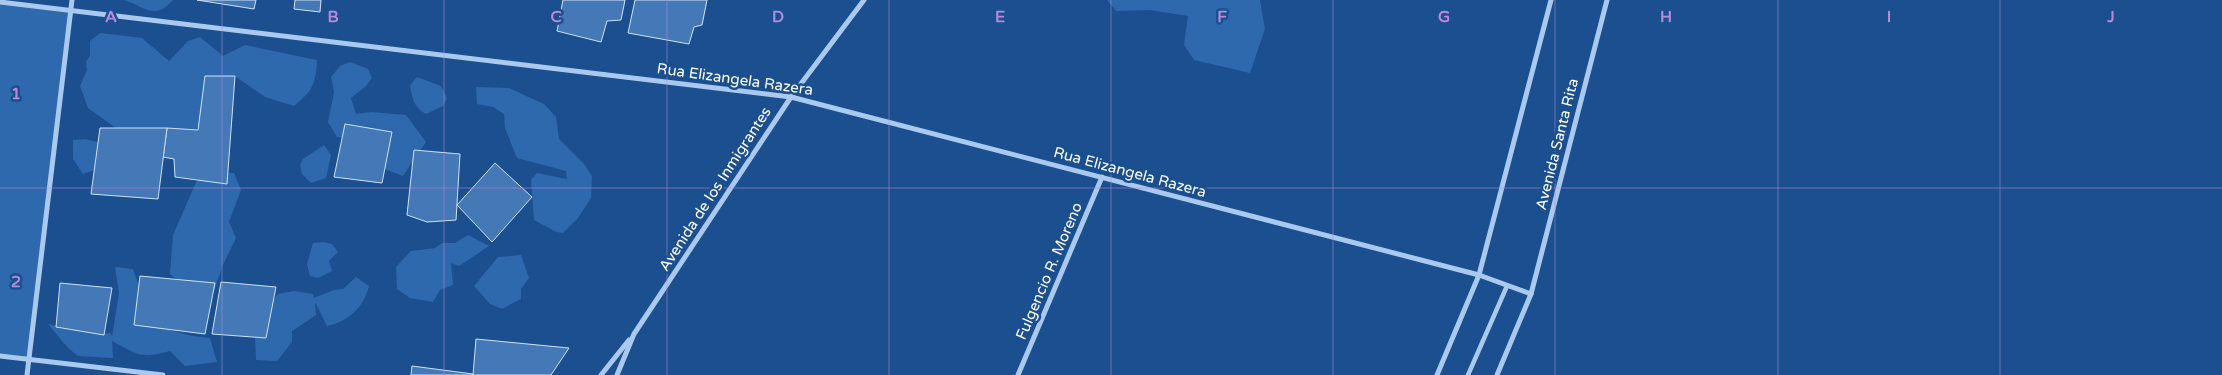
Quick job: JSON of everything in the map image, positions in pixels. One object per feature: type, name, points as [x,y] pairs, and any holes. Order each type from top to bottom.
[{"type":"street","points":[[27,375],[72,0]]},
{"type":"street","name":"Avenida de los Inmigrantes","points":[[616,375],[634,334],[790,96],[864,0]]},
{"type":"street","points":[[1437,375],[1478,275],[1551,0]]},
{"type":"street","name":"Avenida Santa Rita","points":[[1497,375],[1531,294],[1607,0]]},
{"type":"street","name":"Rua Elizangela Razera","points":[[0,2],[790,96],[1478,275]]},
{"type":"street","name":"Fulgencio R. Moreno","points":[[1018,375],[1102,178]]},
{"type":"street","points":[[1478,275],[1531,294]]},
{"type":"street","points":[[1468,375],[1507,286]]},
{"type":"street","points":[[601,375],[634,334]]},
{"type":"street","points":[[0,356],[163,375]]},
{"type":"shaded area","points":[[124,0],[173,0],[160,10],[155,11],[144,9]]},
{"type":"shaded area","points":[[1107,0],[1260,0],[1265,29],[1250,73],[1194,60],[1184,45],[1188,16],[1150,10],[1116,11]]},
{"type":"shaded area","points":[[0,2],[71,11],[29,358],[0,356]]},
{"type":"shaded area","points":[[100,33],[142,38],[169,61],[188,41],[200,37],[223,56],[245,45],[317,60],[316,76],[312,87],[294,106],[265,97],[235,76],[217,81],[202,124],[188,135],[127,136],[88,108],[80,86],[87,70],[86,62],[90,55],[90,41]]},
{"type":"shaded area","points":[[350,62],[368,69],[372,78],[366,86],[351,98],[356,114],[371,112],[406,115],[426,142],[403,176],[382,168],[360,138],[337,137],[328,122],[334,92],[331,77],[340,66]]},
{"type":"shaded area","points":[[417,77],[441,86],[447,98],[443,106],[426,114],[416,106],[410,85]]},
{"type":"shaded area","points":[[476,87],[509,88],[544,104],[556,117],[559,139],[584,164],[592,176],[591,198],[578,218],[563,233],[556,232],[534,220],[531,180],[537,173],[567,179],[566,171],[517,158],[505,128],[504,114],[493,107],[477,104]]},
{"type":"shaded area","points":[[86,139],[98,142],[94,170],[83,174],[73,159],[73,140]]},
{"type":"shaded area","points":[[324,145],[331,155],[326,178],[311,183],[302,174],[300,165],[303,159]]},
{"type":"shaded area","points":[[201,171],[234,173],[241,190],[229,222],[236,238],[222,267],[213,294],[181,283],[170,274],[173,235]]},
{"type":"shaded area","points":[[468,235],[489,246],[459,266],[451,263],[453,285],[440,290],[433,302],[410,298],[397,289],[396,267],[411,251],[435,248],[442,243],[455,243]]},
{"type":"shaded area","points":[[324,242],[332,244],[338,252],[329,261],[332,271],[318,278],[310,276],[307,264],[313,243]]},
{"type":"shaded area","points":[[521,255],[529,278],[521,289],[521,299],[502,309],[490,304],[474,286],[498,257]]},
{"type":"shaded area","points":[[115,267],[133,269],[139,286],[134,321],[193,336],[210,338],[217,362],[185,366],[170,351],[152,355],[140,354],[112,341],[113,358],[78,356],[68,348],[48,324],[66,328],[79,321],[98,334],[111,333],[112,337],[119,293]]},
{"type":"shaded area","points":[[356,277],[369,286],[367,294],[359,307],[348,317],[327,326],[315,302],[316,315],[292,331],[292,342],[277,361],[256,360],[255,337],[270,304],[278,294],[294,291],[313,294],[314,298],[334,290],[343,289]]},
{"type":"building","points":[[197,0],[256,0],[254,9]]},
{"type":"building","points":[[295,0],[321,0],[320,12],[294,9]]},
{"type":"building","points":[[563,0],[625,0],[621,20],[607,21],[601,42],[557,31]]},
{"type":"building","points":[[635,0],[707,0],[702,25],[694,27],[689,44],[628,33]]},
{"type":"building","points":[[205,76],[235,76],[227,184],[175,177],[174,159],[163,157],[167,128],[198,130]]},
{"type":"building","points":[[345,124],[392,132],[382,183],[334,177]]},
{"type":"building","points":[[100,128],[167,128],[158,199],[91,194]]},
{"type":"building","points":[[414,150],[460,154],[456,220],[427,222],[407,215]]},
{"type":"building","points":[[495,163],[532,197],[492,242],[457,205]]},
{"type":"building","points":[[140,276],[215,283],[205,334],[134,325]]},
{"type":"building","points":[[221,282],[276,287],[266,338],[212,334]]},
{"type":"building","points":[[60,283],[112,288],[104,335],[56,327]]},
{"type":"building","points":[[476,339],[569,348],[551,375],[473,375]]},
{"type":"building","points":[[412,366],[473,374],[473,375],[411,375]]}]
